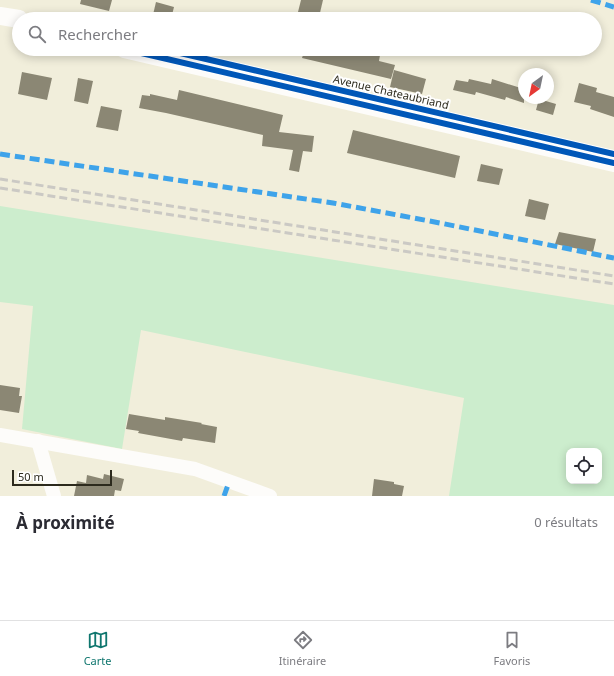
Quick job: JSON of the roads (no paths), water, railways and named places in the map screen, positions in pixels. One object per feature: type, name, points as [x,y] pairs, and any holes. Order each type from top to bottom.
[{"type":"main road","points":[[0,16],[12,18]]},
{"type":"main road","points":[[0,26],[12,27]]},
{"type":"main road","name":"Avenue Chateaubriand","points":[[154,56],[614,163]]},
{"type":"main road","name":"Avenue Chateaubriand","points":[[193,56],[614,154]]},
{"type":"street","points":[[0,435],[195,469],[270,496]]},
{"type":"street","points":[[38,441],[54,496]]},
{"type":"railway","points":[[0,179],[614,276]]},
{"type":"railway","points":[[0,188],[614,284]]}]
